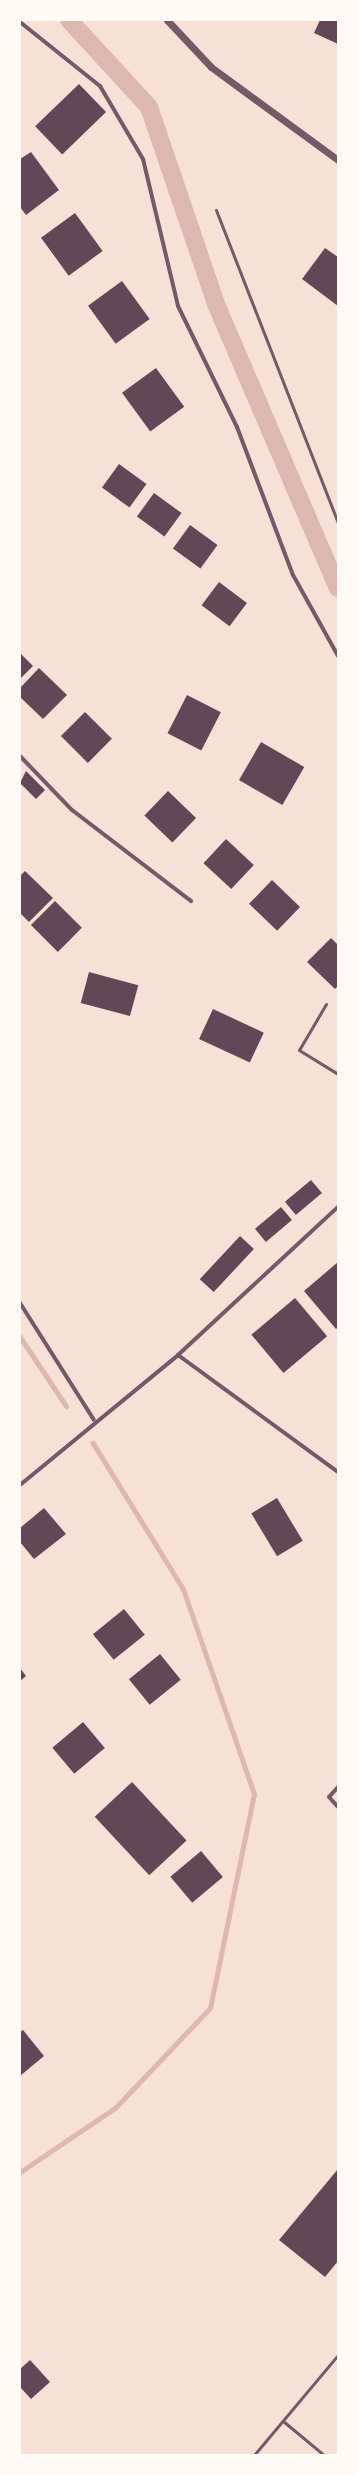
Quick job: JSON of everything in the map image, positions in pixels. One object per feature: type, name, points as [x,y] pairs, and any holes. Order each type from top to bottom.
[{"type":"street","points":[[167,20],[211,67],[338,160]]},
{"type":"street","points":[[20,22],[100,86],[142,159],[178,306],[237,427],[293,575],[338,656]]},
{"type":"street","points":[[20,756],[72,810],[192,901]]},
{"type":"street","points":[[20,1485],[94,1420],[178,1354],[338,1207]]},
{"type":"street","points":[[20,1303],[94,1420]]},
{"type":"street","points":[[178,1354],[338,1472]]},
{"type":"street","points":[[338,1787],[329,1797],[338,1807]]},
{"type":"lane","points":[[216,210],[338,523]]},
{"type":"lane","points":[[326,1004],[300,1050],[338,1074]]},
{"type":"lane","points":[[254,2455],[338,2355]]},
{"type":"lane","points":[[283,2421],[324,2455]]},
{"type":"building","points":[[320,20],[338,20],[338,44],[314,33]]},
{"type":"building","points":[[79,84],[106,112],[62,154],[35,126]]},
{"type":"building","points":[[31,152],[59,190],[26,215],[20,207],[20,159]]},
{"type":"building","points":[[75,213],[103,251],[69,276],[41,238]]},
{"type":"building","points":[[325,248],[338,257],[338,306],[302,279]]},
{"type":"building","points":[[122,281],[150,319],[116,344],[88,306]]},
{"type":"building","points":[[156,368],[184,407],[150,432],[122,393]]},
{"type":"building","points":[[119,464],[147,484],[129,507],[102,487]]},
{"type":"building","points":[[154,493],[182,513],[164,536],[137,516]]},
{"type":"building","points":[[190,525],[218,545],[200,568],[173,548]]},
{"type":"building","points":[[219,582],[247,603],[229,626],[202,605]]},
{"type":"building","points":[[20,653],[33,666],[20,679]]},
{"type":"building","points":[[39,668],[67,695],[43,719],[20,697],[20,688]]},
{"type":"building","points":[[187,695],[221,712],[201,751],[167,733]]},
{"type":"building","points":[[85,712],[112,739],[88,763],[61,736]]},
{"type":"building","points":[[261,742],[304,767],[282,805],[239,780]]},
{"type":"building","points":[[26,771],[45,790],[36,799],[20,783]]},
{"type":"building","points":[[168,791],[196,818],[172,843],[144,815]]},
{"type":"building","points":[[226,839],[254,865],[231,889],[203,863]]},
{"type":"building","points":[[25,871],[53,898],[29,922],[20,913],[20,876]]},
{"type":"building","points":[[272,880],[300,907],[277,931],[249,904]]},
{"type":"building","points":[[55,901],[82,928],[58,952],[31,925]]},
{"type":"building","points":[[331,938],[338,945],[338,986],[335,989],[307,962]]},
{"type":"building","points":[[89,972],[138,985],[130,1016],[81,1003]]},
{"type":"building","points":[[213,1009],[264,1033],[250,1063],[199,1039]]},
{"type":"building","points":[[311,1180],[322,1193],[296,1215],[285,1202]]},
{"type":"building","points":[[281,1207],[292,1220],[266,1242],[255,1229]]},
{"type":"building","points":[[240,1236],[254,1249],[214,1292],[200,1279]]},
{"type":"building","points":[[338,1262],[338,1327],[336,1329],[304,1291]]},
{"type":"building","points":[[295,1298],[327,1336],[283,1373],[251,1335]]},
{"type":"building","points":[[277,1498],[303,1541],[277,1556],[251,1513]]},
{"type":"building","points":[[44,1508],[66,1534],[34,1559],[20,1542],[20,1528]]},
{"type":"building","points":[[124,1609],[145,1635],[114,1660],[93,1634]]},
{"type":"building","points":[[160,1654],[181,1680],[150,1705],[129,1679]]},
{"type":"building","points":[[20,1668],[26,1676],[20,1681]]},
{"type":"building","points":[[83,1722],[105,1748],[74,1774],[52,1748]]},
{"type":"building","points":[[132,1782],[187,1841],[149,1875],[95,1817]]},
{"type":"building","points":[[201,1851],[223,1877],[192,1903],[170,1877]]},
{"type":"building","points":[[23,2030],[44,2056],[20,2076],[20,2032]]},
{"type":"building","points":[[338,2169],[338,2261],[325,2277],[279,2240]]},
{"type":"building","points":[[30,2360],[50,2382],[31,2399],[20,2387],[20,2369]]},
{"type":"waterway","points":[[69,20],[149,107],[216,304],[338,588]]},
{"type":"waterway","points":[[20,1337],[66,1406]]},
{"type":"waterway","points":[[20,2172],[115,2108],[210,2008],[254,1794],[183,1589],[93,1443]]}]
